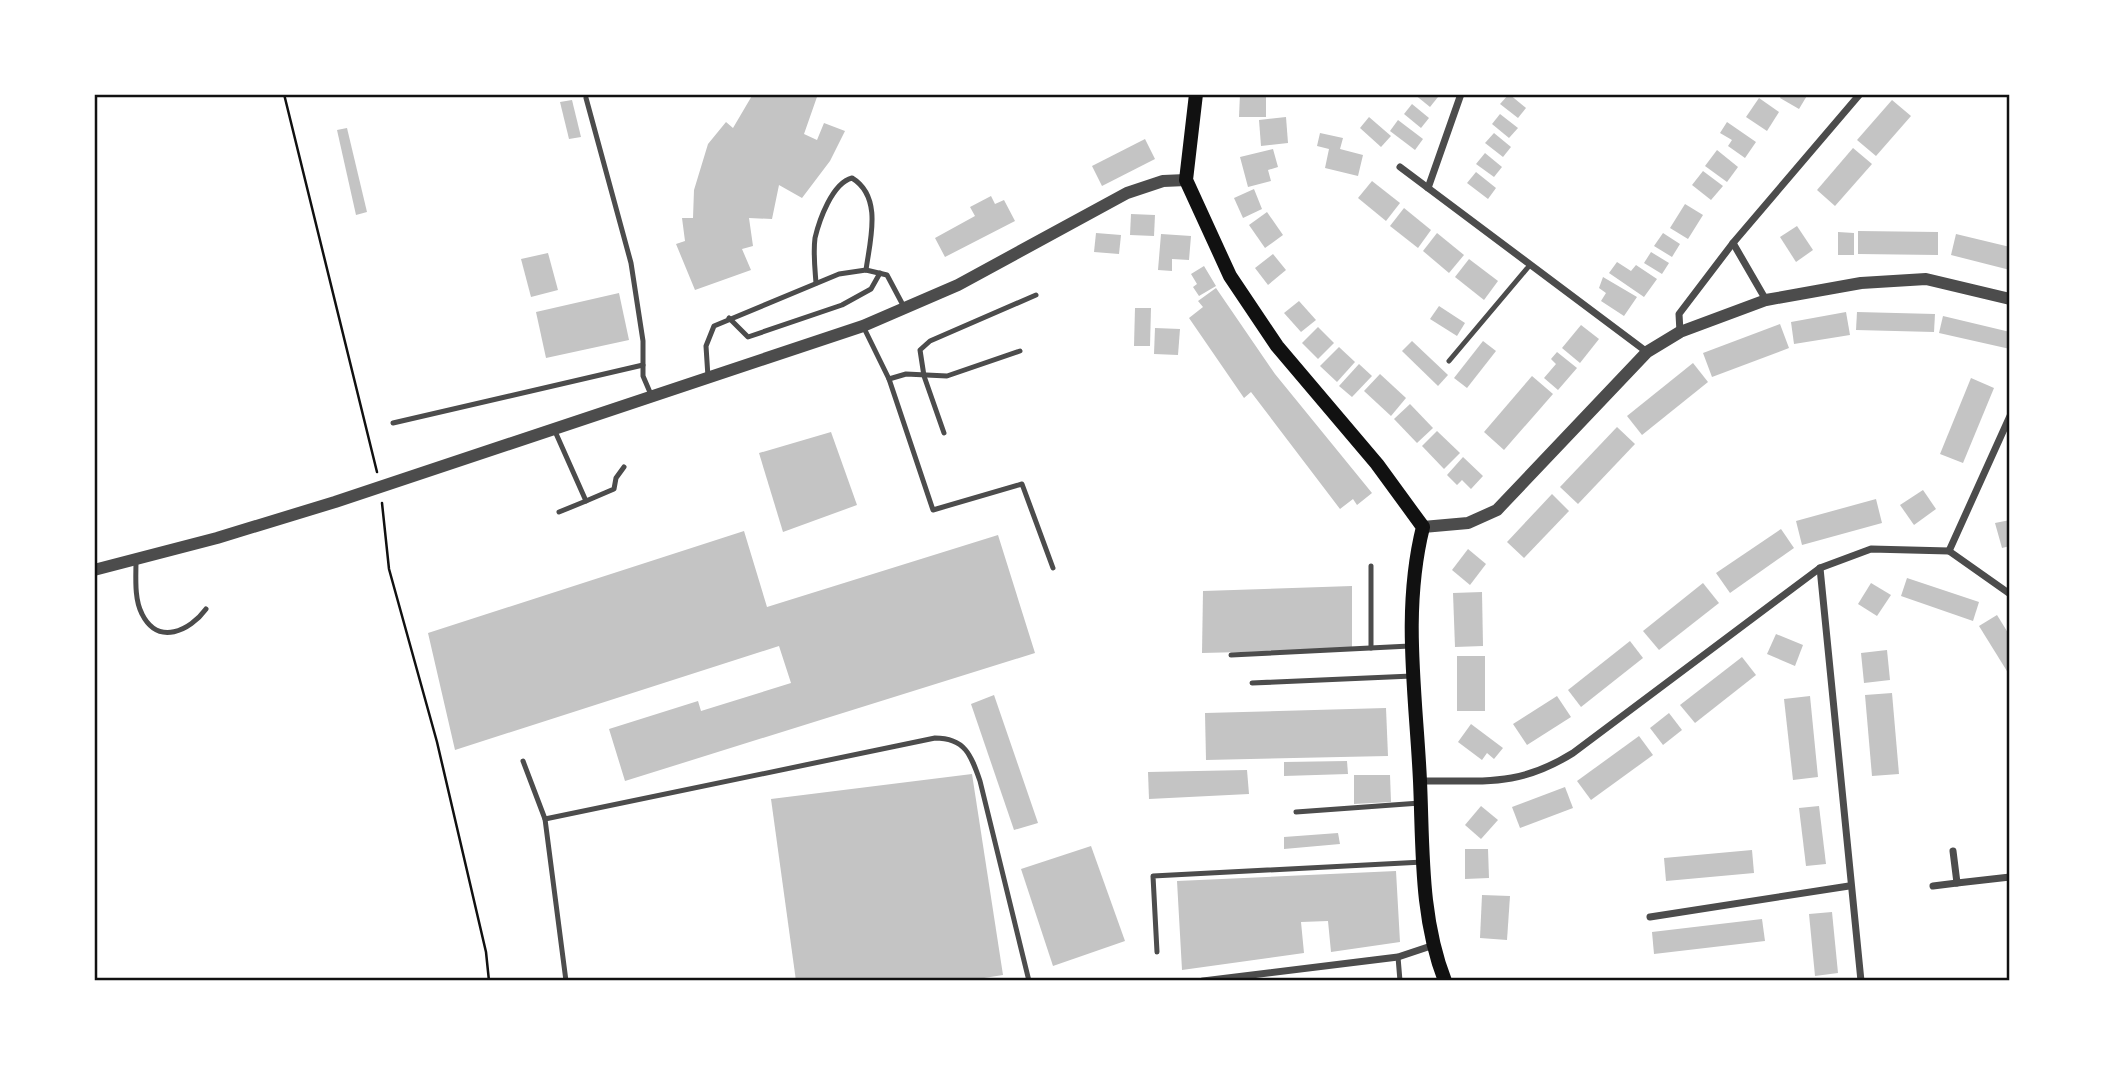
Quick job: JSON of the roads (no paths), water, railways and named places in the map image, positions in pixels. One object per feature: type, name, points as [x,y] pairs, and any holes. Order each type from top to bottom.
[{"type":"main road","points":[[1196,94],[1186,180],[1230,276],[1310,388],[1377,464],[1423,527],[1416,554],[1409,646],[1420,781],[1423,862],[1432,946],[1445,981]]},
{"type":"street","points":[[1428,188],[1461,94]]},
{"type":"street","points":[[1680,332],[1679,314],[1733,243],[1860,94]]},
{"type":"street","points":[[1400,167],[1647,352]]},
{"type":"street","points":[[94,569],[136,560],[380,487],[863,326],[958,285],[1127,193],[1164,181],[1186,180]]},
{"type":"street","points":[[1733,243],[1766,300]]},
{"type":"street","points":[[1423,527],[1468,523],[1497,510],[1647,352],[1680,332],[1766,300],[1827,288],[1926,279],[2010,299]]},
{"type":"street","points":[[1949,551],[2010,416]]},
{"type":"street","points":[[1420,781],[1512,780],[1544,771],[1573,753],[1820,568],[1871,549],[1949,551],[2010,594]]},
{"type":"street","points":[[1820,568],[1849,886],[1861,981]]},
{"type":"street","points":[[1953,851],[1956,883]]},
{"type":"street","points":[[1933,886],[2010,877]]},
{"type":"street","points":[[1650,917],[1849,886]]},
{"type":"street","points":[[1204,980],[1398,957],[1432,946]]},
{"type":"lane","points":[[586,98],[631,263],[643,376],[652,397]]},
{"type":"lane","points":[[816,284],[815,240],[822,216],[846,179],[852,178],[866,194],[873,214],[866,270]]},
{"type":"lane","points":[[1449,361],[1530,265]]},
{"type":"lane","points":[[708,377],[706,346],[714,326],[839,274],[866,270],[887,275],[905,310]]},
{"type":"lane","points":[[729,318],[748,337],[842,304],[872,289],[880,273]]},
{"type":"lane","points":[[944,433],[925,376],[920,350],[930,341],[1036,295]]},
{"type":"lane","points":[[863,326],[889,379],[933,509],[1022,484],[1054,568]]},
{"type":"lane","points":[[889,379],[906,374],[947,376],[1020,351]]},
{"type":"lane","points":[[393,422],[643,365]]},
{"type":"lane","points":[[554,429],[586,501]]},
{"type":"lane","points":[[559,512],[614,489],[616,478],[624,467]]},
{"type":"lane","points":[[136,560],[138,600],[142,614],[152,627],[168,633],[181,631],[196,623],[206,609]]},
{"type":"lane","points":[[1371,566],[1371,648]]},
{"type":"lane","points":[[1231,655],[1409,646]]},
{"type":"lane","points":[[1252,683],[1412,676]]},
{"type":"lane","points":[[545,819],[935,738],[949,738],[963,744],[971,754],[1030,981]]},
{"type":"lane","points":[[523,761],[545,819],[565,981]]},
{"type":"lane","points":[[1296,813],[1420,803]]},
{"type":"lane","points":[[1157,952],[1153,876],[1423,862]]},
{"type":"lane","points":[[1398,957],[1400,981]]}]
